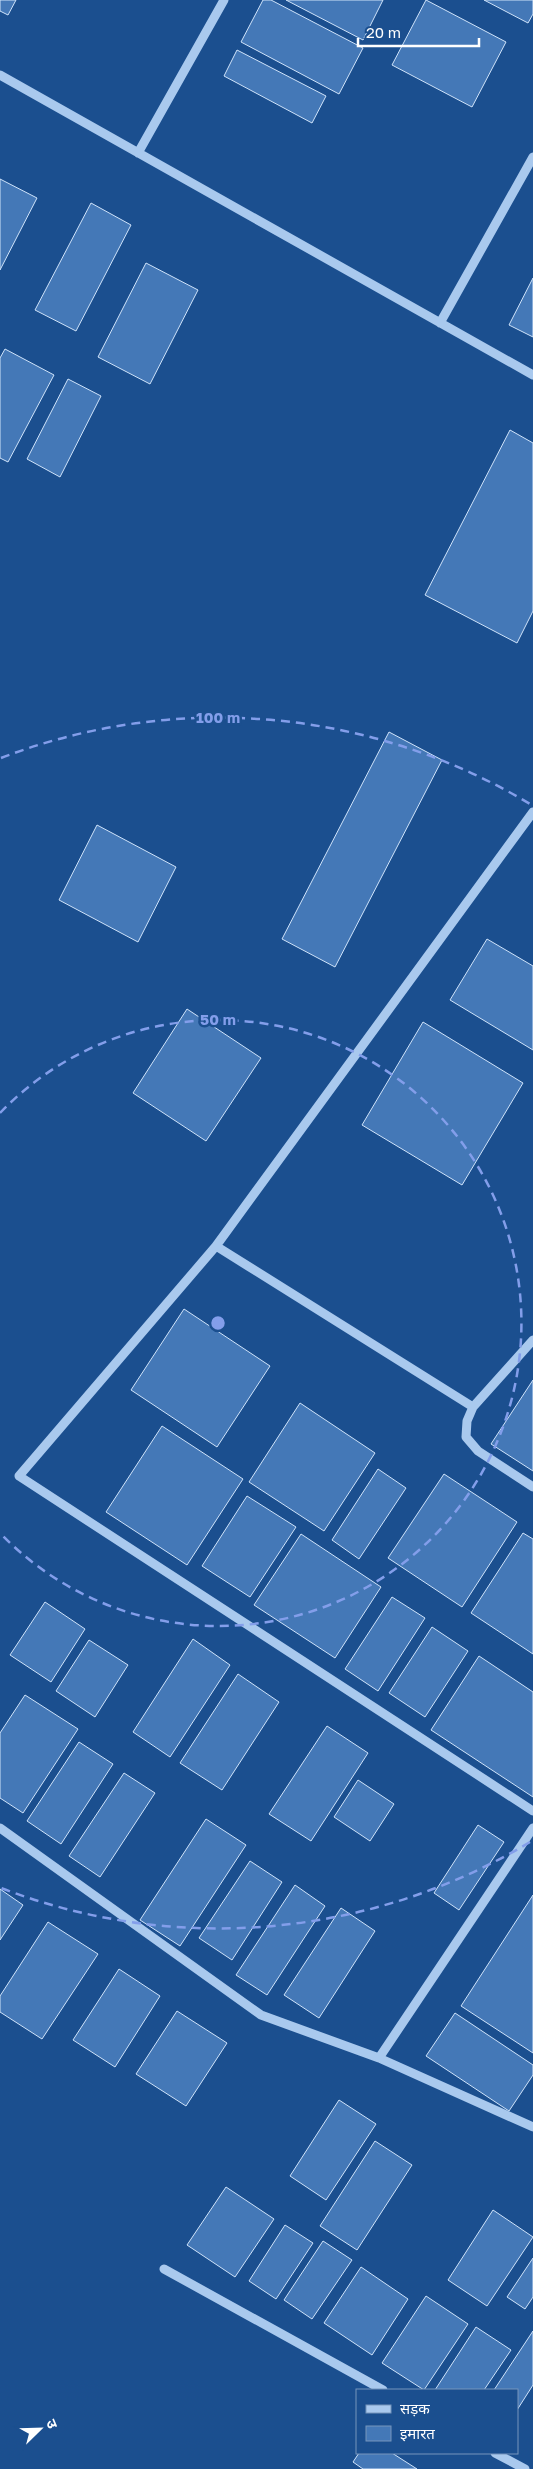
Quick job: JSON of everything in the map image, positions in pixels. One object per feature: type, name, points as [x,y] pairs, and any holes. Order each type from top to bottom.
[{"type":"street","points":[[138,153],[224,0]]},
{"type":"street","points":[[0,75],[533,375]]},
{"type":"street","points":[[440,322],[533,157]]},
{"type":"street","points":[[533,812],[216,1246],[19,1476],[533,1811]]},
{"type":"street","points":[[216,1246],[473,1407]]},
{"type":"street","points":[[533,1340],[473,1407],[466,1421],[466,1436],[478,1451],[533,1487]]},
{"type":"street","points":[[0,1828],[261,2015],[380,2058],[533,2127]]},
{"type":"street","points":[[380,2058],[533,1828]]},
{"type":"street","points":[[164,2269],[380,2389]]},
{"type":"street","points":[[497,2454],[525,2469]]},
{"type":"building","points":[[0,0],[16,0],[8,15],[0,11]]},
{"type":"building","points":[[263,0],[271,0],[363,48],[339,94],[241,42]]},
{"type":"building","points":[[286,0],[383,0],[363,40]]},
{"type":"building","points":[[426,0],[506,42],[472,107],[392,65]]},
{"type":"building","points":[[484,0],[533,0],[533,14],[528,23]]},
{"type":"building","points":[[237,50],[326,96],[312,123],[224,76]]},
{"type":"building","points":[[0,179],[37,198],[0,270]]},
{"type":"building","points":[[91,203],[131,225],[76,331],[35,310]]},
{"type":"building","points":[[146,263],[198,290],[150,384],[98,357]]},
{"type":"building","points":[[533,278],[533,337],[509,325]]},
{"type":"building","points":[[5,349],[54,375],[8,462],[0,458],[0,358]]},
{"type":"building","points":[[68,379],[101,396],[60,477],[27,459]]},
{"type":"building","points":[[510,430],[533,443],[533,611],[517,643],[425,595]]},
{"type":"building","points":[[389,732],[442,760],[335,967],[282,939]]},
{"type":"building","points":[[97,825],[176,867],[138,942],[59,900]]},
{"type":"building","points":[[487,939],[533,966],[533,1050],[450,1000]]},
{"type":"building","points":[[187,1009],[261,1058],[206,1141],[133,1093]]},
{"type":"building","points":[[423,1022],[523,1083],[462,1185],[362,1125]]},
{"type":"building","points":[[184,1309],[270,1366],[217,1447],[131,1390]]},
{"type":"building","points":[[533,1380],[533,1471],[491,1444]]},
{"type":"building","points":[[300,1403],[375,1453],[324,1531],[249,1482]]},
{"type":"building","points":[[162,1426],[243,1479],[187,1565],[106,1512]]},
{"type":"building","points":[[378,1469],[406,1488],[359,1559],[332,1540]]},
{"type":"building","points":[[444,1474],[517,1522],[462,1607],[388,1558]]},
{"type":"building","points":[[247,1496],[296,1527],[250,1597],[202,1566]]},
{"type":"building","points":[[523,1533],[533,1539],[533,1654],[471,1613]]},
{"type":"building","points":[[301,1534],[381,1587],[335,1658],[254,1605]]},
{"type":"building","points":[[392,1597],[425,1618],[378,1691],[345,1669]]},
{"type":"building","points":[[45,1602],[85,1629],[51,1682],[10,1655]]},
{"type":"building","points":[[432,1627],[468,1651],[425,1717],[389,1693]]},
{"type":"building","points":[[193,1639],[230,1665],[170,1757],[133,1732]]},
{"type":"building","points":[[89,1640],[128,1665],[95,1717],[56,1691]]},
{"type":"building","points":[[479,1656],[533,1692],[533,1797],[431,1730]]},
{"type":"building","points":[[238,1674],[279,1702],[222,1790],[180,1763]]},
{"type":"building","points":[[25,1695],[78,1729],[23,1813],[0,1798],[0,1733]]},
{"type":"building","points":[[327,1726],[368,1753],[311,1841],[269,1814]]},
{"type":"building","points":[[79,1742],[113,1764],[61,1844],[27,1821]]},
{"type":"building","points":[[124,1773],[155,1793],[100,1877],[69,1856]]},
{"type":"building","points":[[358,1780],[394,1804],[370,1841],[334,1817]]},
{"type":"building","points":[[206,1819],[246,1845],[180,1946],[140,1920]]},
{"type":"building","points":[[478,1825],[504,1842],[459,1910],[434,1893]]},
{"type":"building","points":[[250,1861],[282,1882],[232,1960],[199,1938]]},
{"type":"building","points":[[295,1885],[325,1906],[267,1995],[236,1975]]},
{"type":"building","points":[[0,1889],[23,1905],[0,1940]]},
{"type":"building","points":[[533,1895],[533,2053],[461,2006]]},
{"type":"building","points":[[341,1908],[375,1931],[319,2018],[284,1995]]},
{"type":"building","points":[[48,1922],[98,1954],[42,2039],[0,2012],[0,1996]]},
{"type":"building","points":[[119,1969],[160,1996],[115,2067],[73,2040]]},
{"type":"building","points":[[177,2011],[227,2043],[186,2106],[136,2074]]},
{"type":"building","points":[[455,2013],[533,2065],[533,2075],[509,2111],[426,2056]]},
{"type":"building","points":[[339,2100],[376,2124],[326,2200],[290,2176]]},
{"type":"building","points":[[375,2141],[412,2165],[357,2250],[320,2226]]},
{"type":"building","points":[[226,2187],[274,2219],[235,2277],[187,2245]]},
{"type":"building","points":[[493,2210],[533,2237],[487,2306],[448,2280]]},
{"type":"building","points":[[285,2225],[313,2243],[276,2299],[249,2281]]},
{"type":"building","points":[[323,2241],[352,2260],[312,2319],[284,2300]]},
{"type":"building","points":[[533,2258],[533,2297],[525,2309],[507,2297]]},
{"type":"building","points":[[361,2267],[408,2299],[372,2355],[324,2323]]},
{"type":"building","points":[[426,2296],[468,2324],[425,2389],[382,2363]]},
{"type":"building","points":[[476,2327],[511,2350],[485,2389],[436,2389]]},
{"type":"building","points":[[533,2331],[533,2385],[518,2408],[518,2389],[495,2389]]},
{"type":"building","points":[[358,2454],[394,2454],[417,2469],[363,2469],[353,2462]]}]
